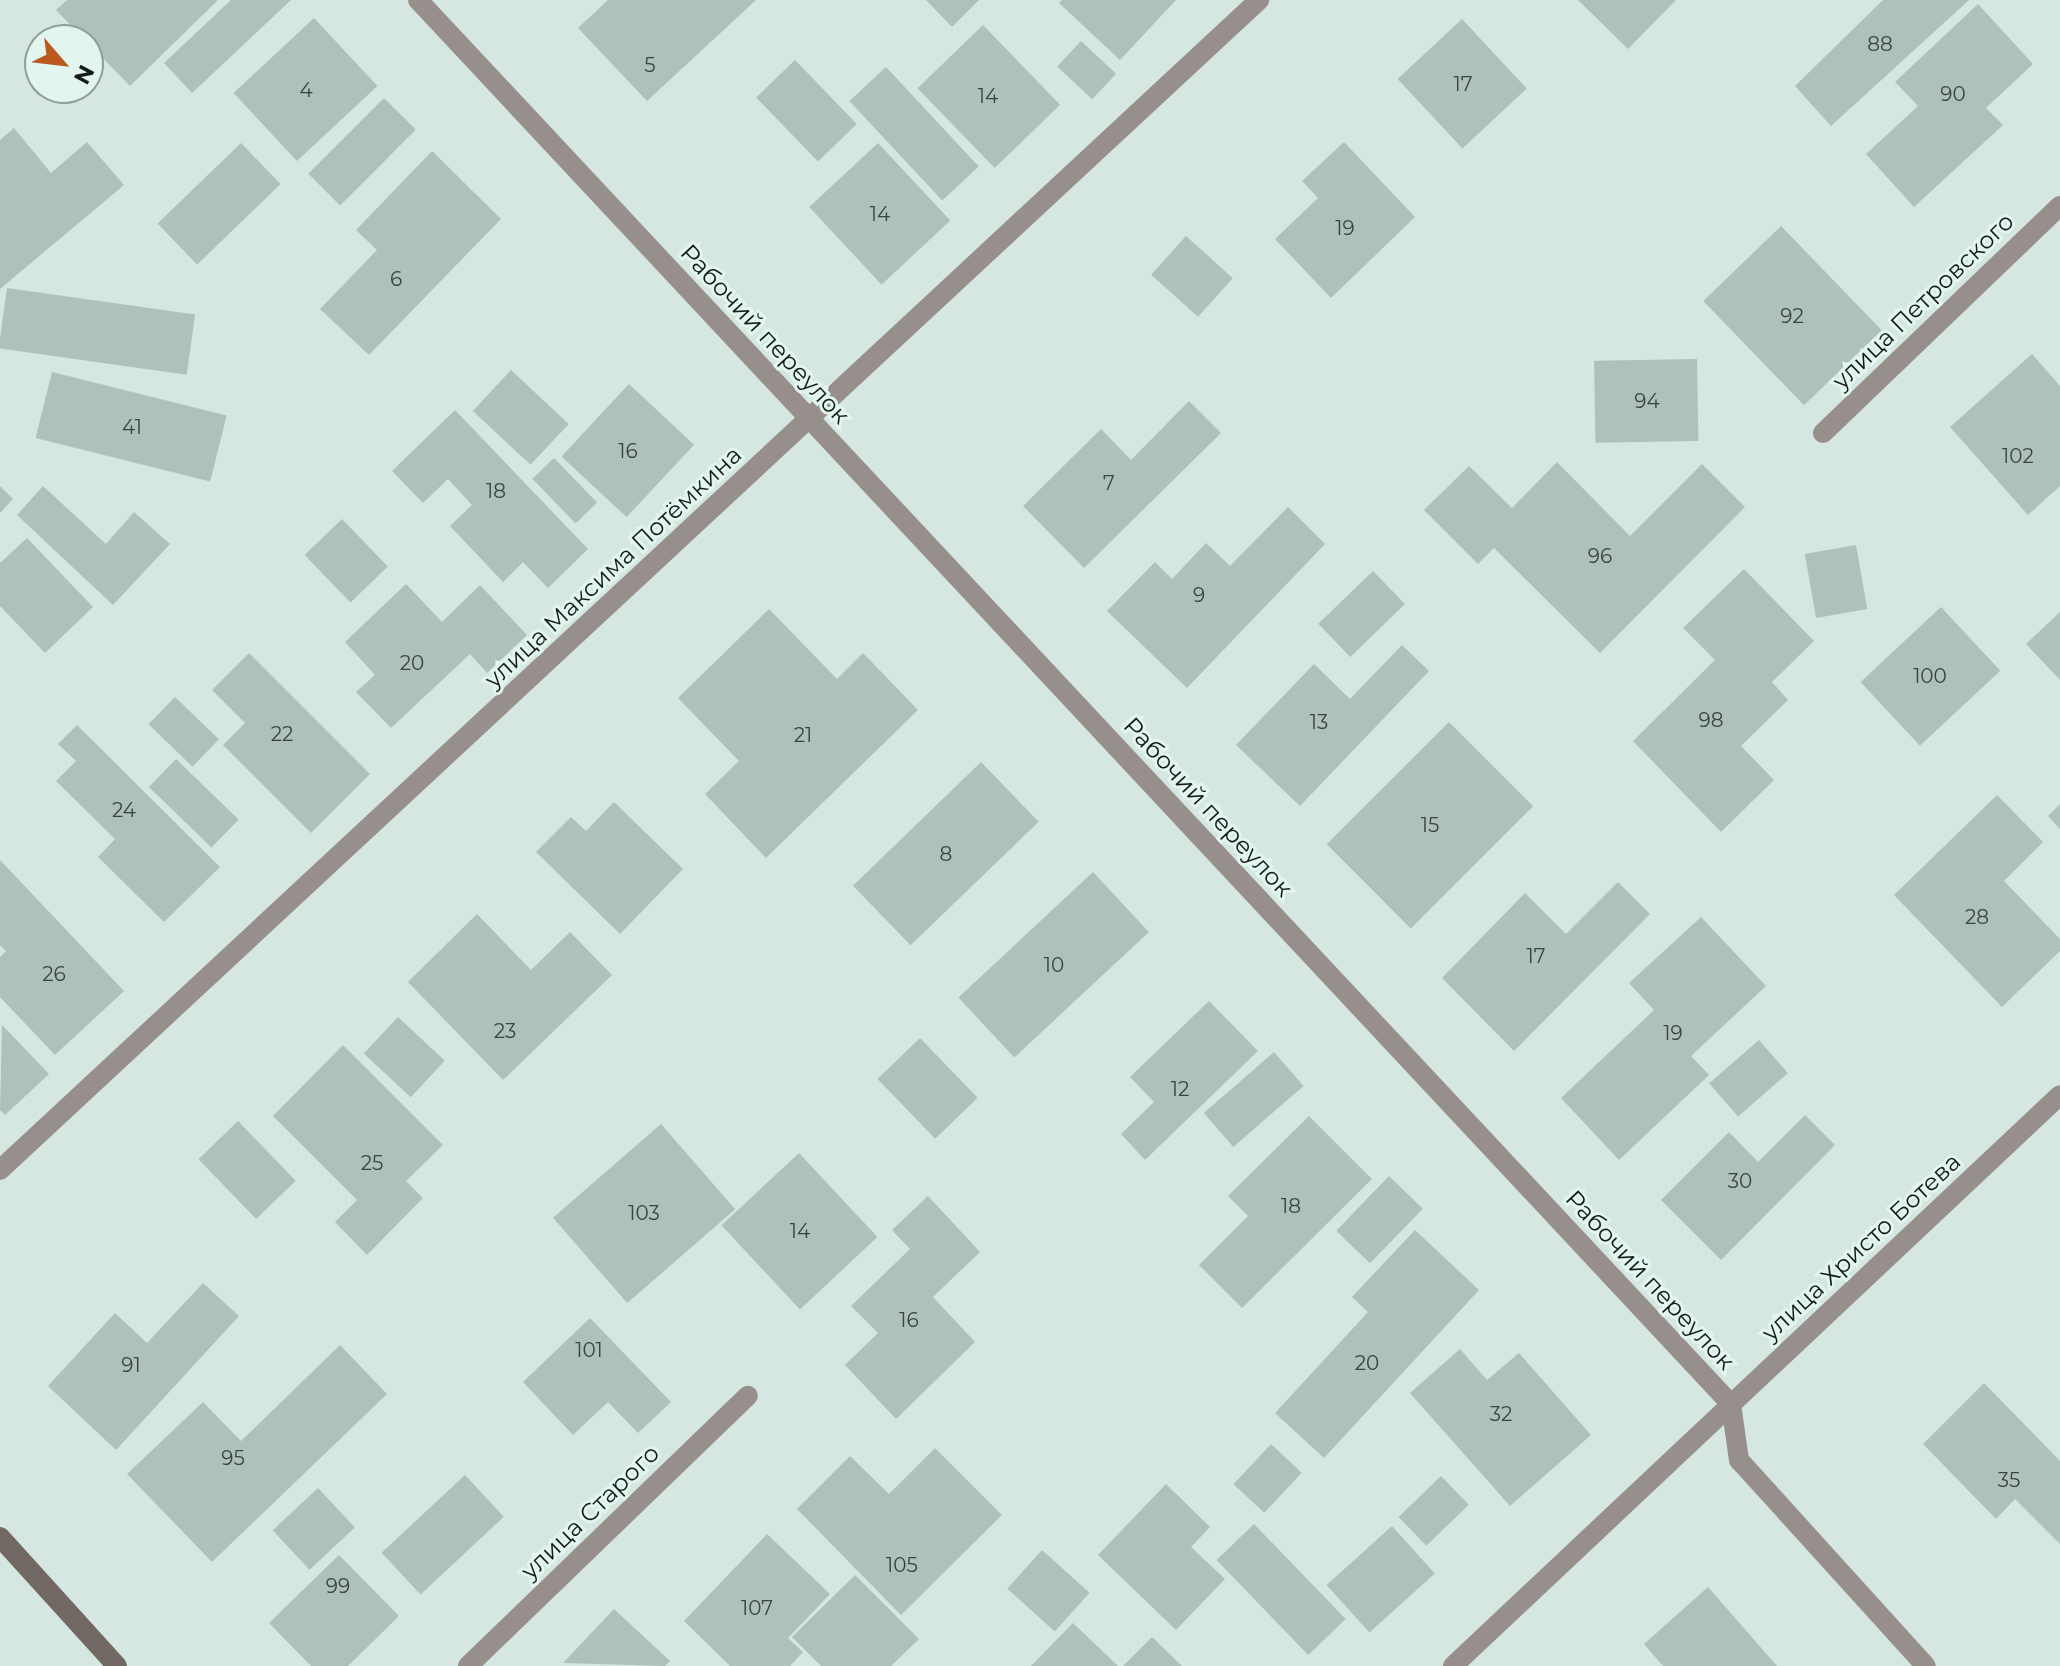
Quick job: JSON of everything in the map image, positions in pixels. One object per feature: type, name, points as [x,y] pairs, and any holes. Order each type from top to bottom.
[{"type":"street","name":"Рабочий переулок","points":[[418,0],[1731,1404],[1739,1460],[1926,1666]]},
{"type":"street","name":"улица Максима Потёмкина","points":[[0,1170],[1259,0]]},
{"type":"street","name":"улица Петровского","points":[[1823,433],[2060,206]]},
{"type":"street","name":"улица Христо Ботева","points":[[1453,1666],[2060,1095]]},
{"type":"street","name":"улица Старого","points":[[468,1666],[748,1396]]},
{"type":"street","points":[[0,1537],[117,1666]]},
{"type":"building","points":[[67,0],[218,0],[130,86],[104,59],[104,24],[70,24],[56,10]]},
{"type":"building","points":[[231,0],[291,0],[192,93],[164,63]]},
{"type":"building","points":[[608,0],[756,0],[647,101],[578,28]]},
{"type":"building","points":[[926,0],[979,0],[952,27]]},
{"type":"building","points":[[1062,0],[1176,0],[1120,60],[1059,3]]},
{"type":"building","points":[[1578,0],[1676,0],[1628,49]]},
{"type":"building","points":[[1883,0],[1969,0],[1831,126],[1795,86]]},
{"type":"building","points":[[1978,4],[2033,64],[1986,108],[2003,125],[1914,207],[1866,154],[1918,106],[1895,82]]},
{"type":"building","points":[[314,18],[377,86],[297,161],[234,93]]},
{"type":"building","points":[[1462,19],[1527,88],[1462,148],[1398,79]]},
{"type":"building","points":[[983,25],[1060,105],[995,168],[918,88]]},
{"type":"building","points":[[1081,41],[1116,74],[1092,99],[1057,67]]},
{"type":"building","points":[[795,60],[857,124],[818,162],[756,98]]},
{"type":"building","points":[[886,67],[979,166],[942,201],[849,101]]},
{"type":"building","points":[[384,98],[416,130],[340,205],[308,174]]},
{"type":"building","points":[[14,128],[51,173],[87,142],[124,185],[0,289],[0,140]]},
{"type":"building","points":[[1344,142],[1415,217],[1331,298],[1275,239],[1318,198],[1302,181]]},
{"type":"building","points":[[241,143],[281,184],[197,265],[158,224]]},
{"type":"building","points":[[878,143],[950,221],[882,285],[809,207]]},
{"type":"building","points":[[432,151],[501,219],[369,355],[320,309],[377,250],[356,230]]},
{"type":"building","points":[[1781,226],[1882,330],[1804,405],[1703,301]]},
{"type":"building","points":[[1186,236],[1233,278],[1198,317],[1151,275]]},
{"type":"building","points":[[7,288],[195,314],[187,375],[0,349]]},
{"type":"building","points":[[2032,354],[2060,386],[2060,486],[2028,515],[1950,427]]},
{"type":"building","points":[[1697,359],[1698,441],[1595,443],[1594,361]]},
{"type":"building","points":[[511,370],[569,424],[531,465],[473,411]]},
{"type":"building","points":[[52,372],[227,416],[210,482],[36,438]]},
{"type":"building","points":[[629,384],[694,445],[627,517],[561,456]]},
{"type":"building","points":[[1189,401],[1221,433],[1084,568],[1023,506],[1101,429],[1131,460]]},
{"type":"building","points":[[455,410],[588,549],[548,588],[523,562],[503,582],[450,526],[472,505],[448,479],[423,503],[392,471]]},
{"type":"building","points":[[554,458],[597,503],[575,523],[532,479]]},
{"type":"building","points":[[1557,462],[1630,536],[1702,464],[1745,507],[1600,653],[1494,548],[1478,564],[1424,510],[1469,466],[1512,508]]},
{"type":"building","points":[[0,486],[13,499],[0,513]]},
{"type":"building","points":[[43,486],[106,544],[134,512],[170,544],[113,605],[17,515]]},
{"type":"building","points":[[1288,507],[1325,544],[1187,688],[1107,611],[1155,562],[1172,579],[1206,543],[1230,566]]},
{"type":"building","points":[[342,519],[388,566],[350,603],[305,555]]},
{"type":"building","points":[[27,538],[93,607],[45,653],[0,606],[0,563]]},
{"type":"building","points":[[1856,545],[1867,609],[1816,618],[1805,554]]},
{"type":"building","points":[[1744,569],[1814,641],[1772,682],[1788,700],[1741,746],[1774,780],[1721,832],[1633,741],[1715,660],[1683,628]]},
{"type":"building","points":[[1373,571],[1405,604],[1350,657],[1318,624]]},
{"type":"building","points":[[406,584],[442,622],[480,585],[527,635],[487,673],[470,654],[391,728],[356,692],[375,675],[345,642]]},
{"type":"building","points":[[1941,607],[2000,671],[1920,746],[1861,682]]},
{"type":"building","points":[[769,609],[837,679],[863,653],[918,710],[766,858],[705,794],[739,761],[678,698]]},
{"type":"building","points":[[2060,612],[2060,680],[2026,644]]},
{"type":"building","points":[[1402,645],[1429,671],[1300,806],[1236,745],[1314,664],[1350,699]]},
{"type":"building","points":[[249,653],[370,774],[311,833],[223,745],[245,723],[212,690]]},
{"type":"building","points":[[175,697],[219,739],[192,767],[149,724]]},
{"type":"building","points":[[1449,722],[1533,806],[1411,928],[1327,844]]},
{"type":"building","points":[[77,725],[220,867],[164,922],[98,857],[115,839],[56,781],[76,761],[58,744]]},
{"type":"building","points":[[176,759],[239,819],[211,847],[149,787]]},
{"type":"building","points":[[981,762],[1039,822],[911,945],[853,886]]},
{"type":"building","points":[[1997,795],[2043,842],[2004,881],[2060,939],[2060,951],[2002,1007],[1894,895]]},
{"type":"building","points":[[614,802],[683,869],[620,934],[536,852],[571,817],[586,831]]},
{"type":"building","points":[[2060,804],[2060,829],[2048,816]]},
{"type":"building","points":[[0,860],[124,991],[55,1055],[0,997],[0,957],[6,951],[0,945]]},
{"type":"building","points":[[1093,872],[1149,932],[1014,1057],[958,997]]},
{"type":"building","points":[[1618,882],[1650,914],[1514,1051],[1442,978],[1525,893],[1566,934]]},
{"type":"building","points":[[477,914],[531,970],[570,932],[612,975],[503,1080],[408,982]]},
{"type":"building","points":[[1701,917],[1766,986],[1691,1056],[1709,1075],[1619,1160],[1561,1098],[1654,1010],[1629,983]]},
{"type":"building","points":[[1209,1001],[1258,1051],[1145,1160],[1121,1134],[1154,1102],[1130,1077]]},
{"type":"building","points":[[398,1017],[445,1061],[411,1097],[364,1054]]},
{"type":"building","points":[[2,1025],[49,1074],[5,1115],[0,1110]]},
{"type":"building","points":[[920,1038],[978,1098],[935,1139],[878,1079]]},
{"type":"building","points":[[1759,1040],[1788,1073],[1738,1117],[1709,1083]]},
{"type":"building","points":[[343,1045],[443,1145],[406,1181],[423,1198],[367,1255],[335,1222],[357,1200],[273,1116]]},
{"type":"building","points":[[1274,1052],[1304,1086],[1233,1147],[1204,1113]]},
{"type":"building","points":[[1805,1115],[1835,1145],[1721,1260],[1661,1200],[1729,1132],[1758,1162]]},
{"type":"building","points":[[1309,1116],[1372,1179],[1242,1308],[1199,1265],[1248,1216],[1228,1196]]},
{"type":"building","points":[[238,1121],[296,1181],[256,1219],[198,1159]]},
{"type":"building","points":[[661,1124],[735,1209],[627,1303],[553,1218]]},
{"type":"building","points":[[799,1153],[877,1237],[800,1309],[721,1225]]},
{"type":"building","points":[[1389,1176],[1423,1209],[1370,1263],[1336,1231]]},
{"type":"building","points":[[928,1196],[980,1252],[933,1297],[975,1342],[896,1419],[845,1365],[878,1333],[851,1306],[910,1249],[892,1230]]},
{"type":"building","points":[[1415,1230],[1479,1290],[1324,1458],[1275,1413],[1368,1312],[1352,1297]]},
{"type":"building","points":[[203,1283],[239,1316],[116,1450],[48,1386],[115,1313],[147,1343]]},
{"type":"building","points":[[590,1318],[671,1402],[638,1433],[608,1402],[573,1435],[523,1382]]},
{"type":"building","points":[[340,1345],[387,1394],[212,1562],[127,1474],[203,1402],[241,1441]]},
{"type":"building","points":[[1460,1349],[1487,1380],[1519,1353],[1591,1435],[1510,1506],[1410,1393]]},
{"type":"building","points":[[1984,1383],[2060,1461],[2060,1544],[2015,1499],[1996,1519],[1923,1444]]},
{"type":"building","points":[[1271,1444],[1302,1473],[1264,1513],[1233,1484]]},
{"type":"building","points":[[935,1448],[1002,1515],[901,1615],[797,1509],[850,1456],[889,1494]]},
{"type":"building","points":[[465,1475],[504,1517],[420,1594],[382,1553]]},
{"type":"building","points":[[1441,1476],[1469,1505],[1426,1546],[1399,1517]]},
{"type":"building","points":[[1166,1484],[1210,1527],[1191,1547],[1225,1579],[1176,1630],[1098,1555]]},
{"type":"building","points":[[318,1488],[355,1527],[309,1570],[273,1530]]},
{"type":"building","points":[[1254,1524],[1346,1619],[1308,1655],[1217,1560]]},
{"type":"building","points":[[1392,1526],[1435,1574],[1369,1632],[1327,1585]]},
{"type":"building","points":[[767,1534],[830,1594],[788,1638],[803,1652],[790,1666],[730,1666],[684,1621]]},
{"type":"building","points":[[1042,1550],[1090,1593],[1055,1631],[1007,1589]]},
{"type":"building","points":[[339,1555],[399,1616],[348,1666],[311,1666],[269,1623]]},
{"type":"building","points":[[855,1575],[919,1639],[891,1666],[821,1666],[792,1637]]},
{"type":"building","points":[[1708,1587],[1777,1666],[1663,1666],[1644,1644]]},
{"type":"building","points":[[614,1609],[670,1661],[665,1666],[563,1663]]},
{"type":"building","points":[[1073,1623],[1118,1666],[1031,1666]]},
{"type":"building","points":[[1152,1637],[1182,1666],[1123,1666]]}]
